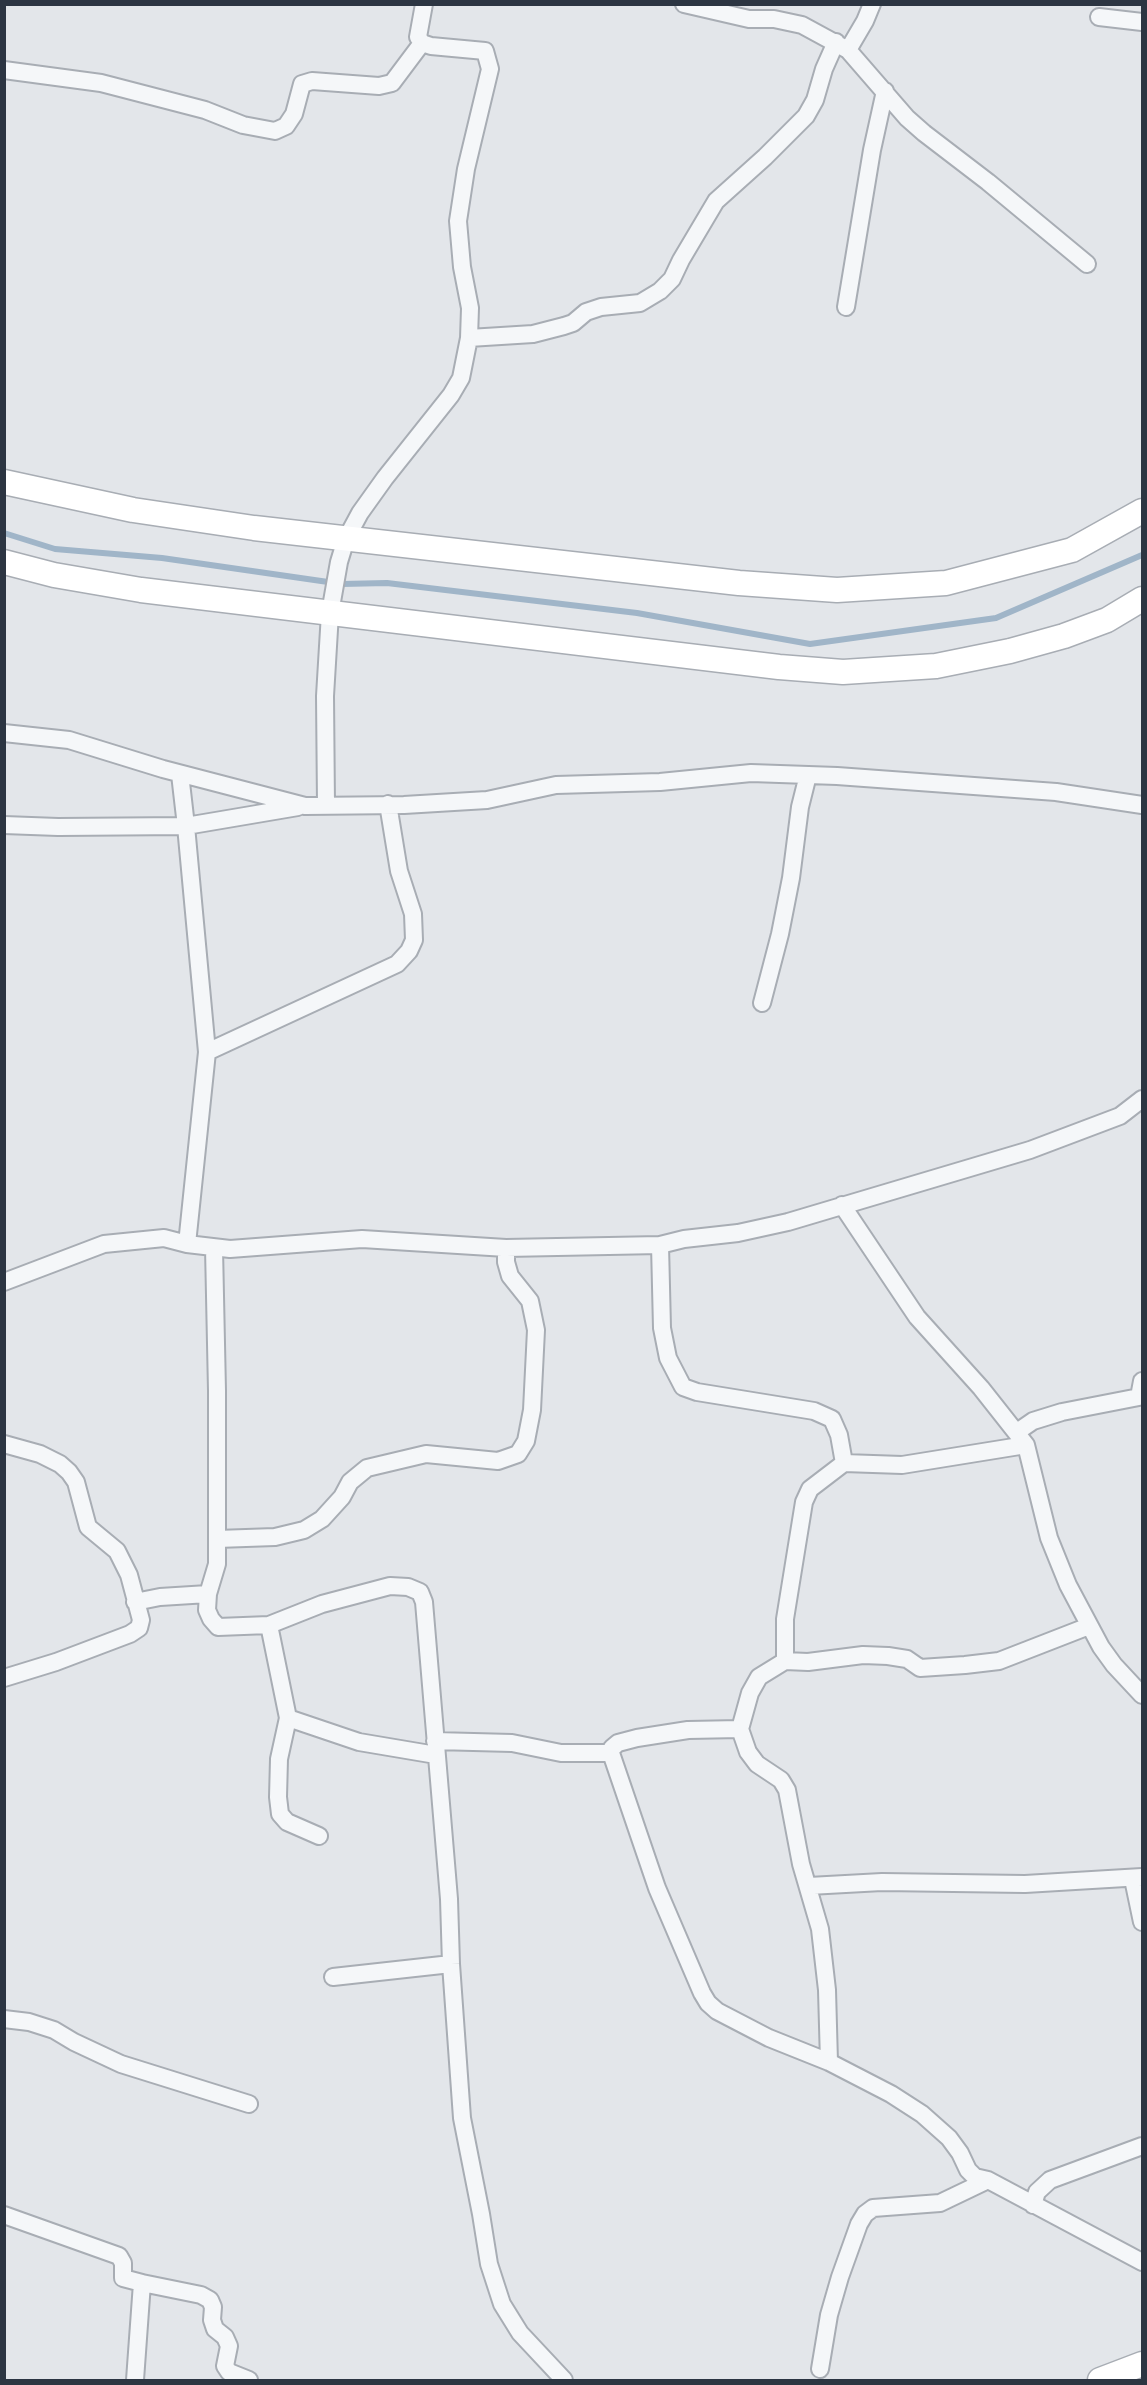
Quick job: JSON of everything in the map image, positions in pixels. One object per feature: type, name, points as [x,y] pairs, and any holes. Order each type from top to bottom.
[{"type":"street","points":[[326,805],[325,696],[330,614],[342,550],[360,513],[451,395],[461,378],[469,338],[470,308],[462,267],[458,221],[466,169],[490,69],[484,51],[431,46],[422,43],[418,37],[424,4]]},
{"type":"street","points":[[684,4],[749,19],[774,19],[802,25],[842,46],[907,118],[1087,264]]},
{"type":"street","points":[[469,338],[533,334],[573,323],[586,312],[601,307],[640,303],[660,291],[672,279],[716,201],[806,116],[815,100],[824,69],[865,21],[872,4]]},
{"type":"street","points":[[1099,17],[1143,22]]},
{"type":"street","points":[[4,70],[101,83],[205,110],[243,125],[275,131],[286,126],[294,114],[302,84],[312,81],[379,87],[392,82],[422,43]]},
{"type":"street","points":[[846,307],[872,150],[885,91]]},
{"type":"street","points":[[4,482],[133,510],[342,550],[837,590],[946,583],[1072,550],[1143,511]]},
{"type":"street","points":[[4,562],[54,575],[141,590],[779,667],[843,672],[936,666],[1010,651],[1064,636],[1107,620],[1143,599]]},
{"type":"street","points":[[4,734],[69,740],[180,774],[305,806]]},
{"type":"street","points":[[4,825],[58,828],[186,826],[305,806],[404,805],[487,800],[555,785],[660,782],[751,773],[1056,792],[1143,805]]},
{"type":"street","points":[[180,774],[207,1052],[187,1244]]},
{"type":"street","points":[[762,1003],[780,934],[791,878],[800,807],[808,775]]},
{"type":"street","points":[[207,1052],[397,964],[409,951],[414,940],[413,914],[399,871],[388,804]]},
{"type":"street","points":[[4,1282],[104,1244],[164,1238],[187,1244],[230,1249],[362,1239],[506,1248],[660,1245],[684,1239],[738,1233],[788,1222],[1030,1150],[1120,1116],[1143,1100]]},
{"type":"street","points":[[842,1205],[917,1317],[981,1388],[1021,1438],[1052,1549],[1089,1626],[1114,1665],[1143,1695]]},
{"type":"street","points":[[660,1245],[662,1328],[668,1358],[683,1387],[697,1392],[814,1411],[832,1419],[839,1434],[844,1463]]},
{"type":"street","points":[[214,1248],[218,1391],[217,1564],[208,1594],[207,1610],[218,1628],[269,1625],[322,1604],[390,1586],[408,1587],[420,1592],[424,1602],[449,1899],[451,1964],[462,2118],[489,2264],[502,2304],[520,2333],[564,2380]]},
{"type":"street","points":[[217,1539],[275,1537],[304,1530],[322,1519],[342,1497],[350,1482],[368,1468],[426,1454],[498,1461],[518,1454],[526,1441],[532,1410],[536,1330],[530,1301],[510,1276],[506,1262],[506,1248]]},
{"type":"street","points":[[785,1660],[785,1619],[804,1502],[810,1489],[844,1463],[902,1465],[1021,1438],[1033,1421],[1141,1392]]},
{"type":"street","points":[[4,1444],[40,1454],[60,1464],[69,1472],[76,1482],[88,1527],[117,1551],[129,1575],[141,1620],[139,1628],[130,1634],[56,1662],[4,1678]]},
{"type":"street","points":[[135,1602],[160,1597],[208,1594]]},
{"type":"street","points":[[269,1625],[288,1718],[279,1759],[280,1814],[286,1822],[319,1836]]},
{"type":"street","points":[[829,2062],[827,1990],[820,1929],[801,1864],[787,1790],[781,1780],[757,1764],[748,1752],[740,1729],[750,1693],[759,1677],[785,1660],[815,1661],[863,1655],[888,1656],[907,1659],[920,1668],[1007,1659],[1089,1626]]},
{"type":"street","points":[[288,1718],[359,1742],[436,1748],[512,1743],[561,1754],[611,1754]]},
{"type":"street","points":[[740,1729],[688,1730],[637,1738],[618,1743],[612,1748],[611,1754],[657,1888],[708,2003],[717,2011],[769,2038],[829,2062],[891,2094],[922,2114],[949,2138],[960,2153],[968,2170],[975,2177],[988,2180],[1143,2262]]},
{"type":"street","points":[[809,1886],[882,1882],[1025,1884],[1138,1878],[1143,1922]]},
{"type":"street","points":[[333,1977],[451,1964]]},
{"type":"street","points":[[4,2019],[29,2022],[54,2030],[121,2064],[249,2104]]},
{"type":"street","points":[[1033,2205],[1036,2192],[1050,2180],[1143,2146]]},
{"type":"street","points":[[819,2369],[829,2315],[840,2277],[865,2214],[873,2208],[940,2203],[988,2180]]},
{"type":"street","points":[[4,2215],[119,2256],[123,2263],[123,2278],[201,2295],[210,2300],[213,2307],[212,2320],[229,2346],[225,2366],[229,2372],[249,2380]]},
{"type":"street","points":[[135,2380],[142,2283]]},
{"type":"street","points":[[1100,2380],[1143,2364]]},
{"type":"street","points":[[543,2380],[552,2366]]},
{"type":"waterway","points":[[4,533],[55,549],[162,558],[342,584],[387,583],[637,613],[810,644],[996,618],[1142,555]]}]
